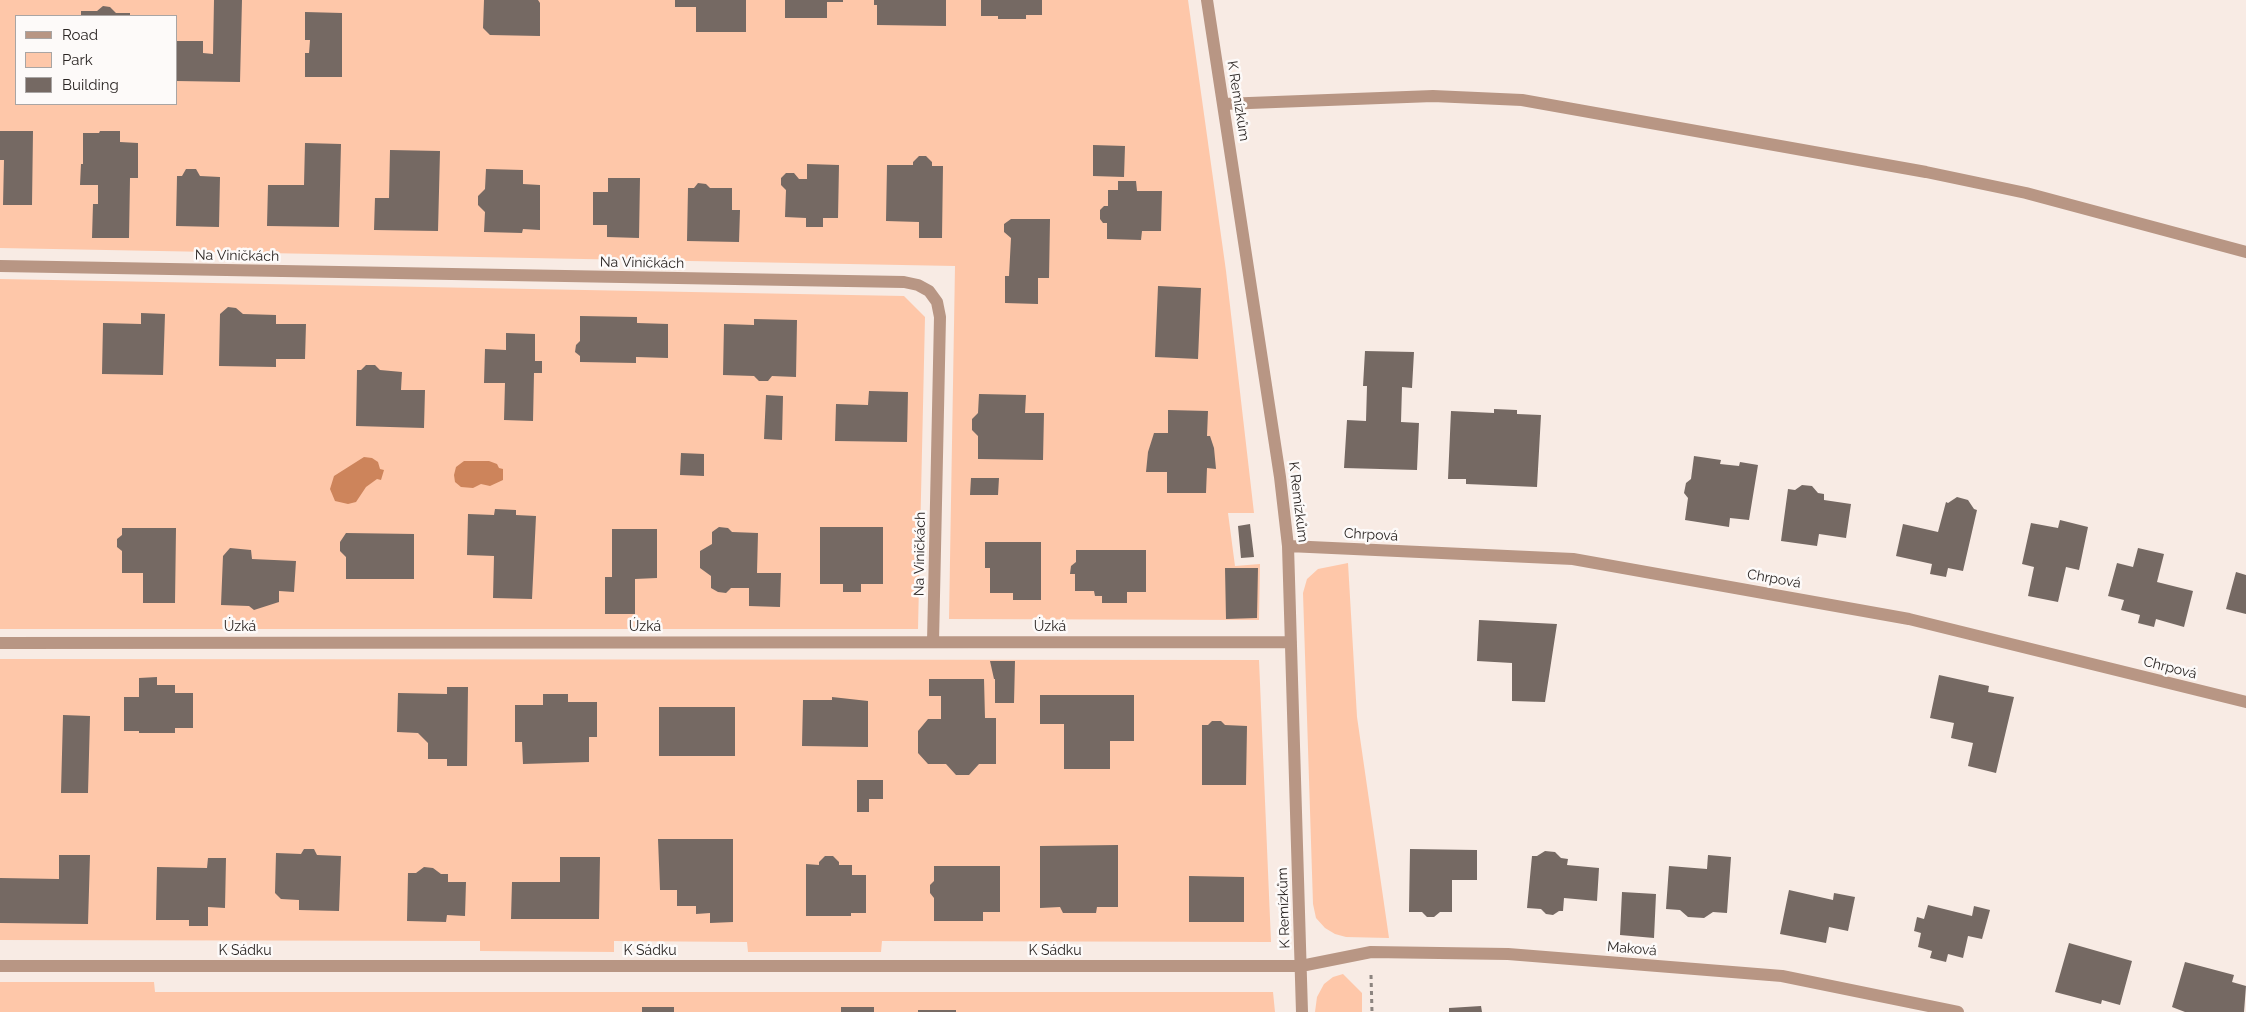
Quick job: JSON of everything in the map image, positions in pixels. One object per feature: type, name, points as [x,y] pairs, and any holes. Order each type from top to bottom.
[{"type":"street","name":"K Remízkům","points":[[1207,0],[1280,477],[1288,546],[1302,1012]]},
{"type":"street","points":[[1223,104],[1433,96],[1522,100],[1926,172],[2026,193],[2246,252]]},
{"type":"street","name":"Na Viničkách","points":[[0,266],[904,282],[918,285],[929,291],[937,302],[940,316],[933,642]]},
{"type":"street","name":"Chrpová","points":[[1288,546],[1573,558],[1909,619],[2246,702]]},
{"type":"street","name":"Úzká","points":[[0,643],[1291,642]]},
{"type":"street","name":"Maková","points":[[1301,966],[1371,952],[1508,954],[1782,976],[1958,1012]]},
{"type":"street","name":"K Sádku","points":[[0,966],[1301,966]]},
{"type":"path","points":[[1371,952],[1372,1012]]},
{"type":"green space","points":[[0,0],[1188,0],[1226,271],[1254,513],[1228,513],[1235,566],[1260,564],[1259,620],[949,619],[955,266],[0,248]]},
{"type":"green space","points":[[0,279],[904,296],[925,317],[918,629],[0,629]]},
{"type":"green space","points":[[1348,563],[1357,717],[1389,938],[1346,937],[1335,934],[1325,928],[1316,918],[1313,904],[1303,593],[1307,579],[1318,569]]},
{"type":"green space","points":[[0,659],[1259,660],[1271,942],[882,941],[881,952],[748,952],[747,942],[614,941],[614,952],[480,951],[480,941],[0,940]]},
{"type":"green space","points":[[1343,974],[1362,993],[1362,1012],[1315,1012],[1317,997],[1324,984],[1333,977]]},
{"type":"green space","points":[[0,982],[154,982],[155,992],[1273,992],[1275,1012],[0,1012]]},
{"type":"shaded area","points":[[364,457],[372,458],[378,462],[380,469],[384,470],[381,480],[377,479],[366,487],[356,502],[348,504],[335,501],[330,489],[334,476]]},
{"type":"shaded area","points":[[464,461],[489,461],[497,464],[499,468],[503,469],[503,480],[490,486],[481,484],[473,488],[461,487],[455,482],[454,475],[456,467]]},
{"type":"building","points":[[214,0],[242,0],[240,82],[178,81],[178,41],[203,41],[203,53],[213,54]]},
{"type":"building","points":[[484,0],[538,0],[540,3],[540,36],[490,35],[483,28]]},
{"type":"building","points":[[675,0],[746,0],[746,32],[696,32],[696,7],[675,7]]},
{"type":"building","points":[[785,0],[843,0],[843,2],[827,2],[827,18],[785,18]]},
{"type":"building","points":[[874,0],[946,0],[946,26],[877,25],[877,5],[874,5]]},
{"type":"building","points":[[981,0],[1042,0],[1042,15],[1026,15],[1026,19],[998,19],[998,16],[981,16]]},
{"type":"building","points":[[103,6],[110,7],[116,13],[130,13],[130,15],[81,15],[81,11],[97,11]]},
{"type":"building","points":[[305,12],[342,13],[342,77],[305,77],[305,53],[309,53],[310,40],[305,40]]},
{"type":"building","points":[[0,131],[33,131],[32,205],[3,205],[4,160],[0,160]]},
{"type":"building","points":[[100,131],[120,131],[120,142],[138,143],[138,178],[130,178],[129,238],[92,238],[93,204],[98,204],[98,185],[80,185],[81,164],[83,164],[83,133],[99,133]]},
{"type":"building","points":[[305,143],[341,144],[339,227],[267,226],[268,185],[304,185]]},
{"type":"building","points":[[1093,145],[1125,146],[1124,177],[1093,176]]},
{"type":"building","points":[[390,150],[440,151],[438,231],[374,230],[375,198],[389,198]]},
{"type":"building","points":[[919,156],[926,156],[932,162],[932,166],[943,166],[942,238],[919,238],[919,222],[886,221],[887,165],[913,165],[913,162]]},
{"type":"building","points":[[807,164],[839,165],[838,218],[823,218],[823,227],[806,227],[806,218],[785,217],[786,190],[781,185],[781,178],[786,173],[794,173],[799,179],[807,179]]},
{"type":"building","points":[[186,169],[196,169],[200,176],[220,177],[219,227],[176,226],[177,176],[182,176]]},
{"type":"building","points":[[486,169],[523,170],[523,184],[540,185],[540,230],[523,229],[522,233],[484,232],[485,212],[478,205],[478,196],[485,189]]},
{"type":"building","points":[[608,178],[640,178],[639,238],[607,237],[607,225],[593,225],[593,192],[608,192]]},
{"type":"building","points":[[1118,181],[1136,181],[1137,191],[1162,191],[1161,231],[1142,231],[1141,240],[1107,239],[1107,223],[1103,223],[1100,219],[1100,210],[1104,206],[1108,206],[1108,190],[1118,190]]},
{"type":"building","points":[[698,183],[706,184],[710,188],[732,188],[732,210],[740,210],[739,242],[687,241],[688,188],[694,188]]},
{"type":"building","points":[[1011,219],[1050,219],[1049,278],[1038,278],[1038,304],[1005,303],[1005,276],[1009,276],[1011,238],[1004,232],[1004,224]]},
{"type":"building","points":[[1158,286],[1201,288],[1198,359],[1155,357]]},
{"type":"building","points":[[228,307],[236,308],[243,314],[276,315],[276,324],[306,324],[305,359],[276,359],[276,367],[219,366],[220,314]]},
{"type":"building","points":[[141,313],[165,314],[163,375],[102,374],[103,323],[141,324]]},
{"type":"building","points":[[580,316],[637,317],[637,323],[668,324],[668,358],[636,357],[636,363],[580,362],[580,356],[575,352],[576,345],[580,341]]},
{"type":"building","points":[[754,319],[797,320],[796,377],[772,376],[768,381],[759,381],[754,376],[723,375],[724,324],[754,325]]},
{"type":"building","points":[[506,333],[535,334],[535,361],[542,361],[542,373],[534,373],[533,421],[504,420],[505,383],[484,383],[485,349],[506,350]]},
{"type":"building","points":[[1365,351],[1414,352],[1412,388],[1402,387],[1401,422],[1419,423],[1417,470],[1344,468],[1347,420],[1366,421],[1367,386],[1363,386]]},
{"type":"building","points":[[366,365],[375,365],[380,370],[402,372],[401,390],[425,390],[424,428],[356,426],[357,370],[361,370]]},
{"type":"building","points":[[869,391],[908,392],[907,442],[835,441],[836,404],[868,405]]},
{"type":"building","points":[[979,394],[1026,395],[1025,413],[1044,413],[1043,460],[978,459],[978,436],[972,430],[972,419],[978,413]]},
{"type":"building","points":[[766,395],[783,396],[782,440],[764,439]]},
{"type":"building","points":[[1494,409],[1517,410],[1517,414],[1541,415],[1537,487],[1466,484],[1466,479],[1448,479],[1451,411],[1494,413]]},
{"type":"building","points":[[1168,410],[1208,411],[1207,436],[1210,436],[1214,448],[1216,469],[1207,468],[1206,493],[1167,493],[1167,472],[1146,472],[1148,452],[1154,433],[1168,433]]},
{"type":"building","points":[[681,453],[704,454],[704,476],[680,475]]},
{"type":"building","points":[[1694,456],[1721,460],[1720,464],[1739,466],[1740,462],[1758,465],[1749,520],[1730,518],[1729,527],[1685,520],[1688,498],[1684,493],[1686,483],[1691,479]]},
{"type":"building","points":[[971,478],[999,478],[998,495],[970,495]]},
{"type":"building","points":[[1802,485],[1812,486],[1818,493],[1824,494],[1824,500],[1851,504],[1846,538],[1819,534],[1817,546],[1781,541],[1788,489],[1795,490]]},
{"type":"building","points":[[1957,497],[1968,500],[1974,509],[1977,510],[1963,571],[1948,568],[1946,577],[1930,574],[1932,564],[1896,556],[1903,524],[1938,532],[1946,502],[1948,503]]},
{"type":"building","points":[[495,509],[516,510],[516,515],[536,516],[532,599],[493,598],[494,556],[467,555],[468,514],[494,515]]},
{"type":"building","points":[[2060,520],[2088,527],[2079,570],[2066,567],[2058,602],[2028,596],[2034,567],[2022,564],[2031,523],[2058,528]]},
{"type":"building","points":[[1250,524],[1254,557],[1241,558],[1238,526]]},
{"type":"building","points":[[719,527],[728,528],[732,532],[758,533],[757,573],[781,573],[780,607],[749,606],[749,588],[731,588],[726,593],[718,592],[711,588],[711,576],[700,568],[700,551],[712,544],[712,532]]},
{"type":"building","points":[[820,527],[883,527],[883,584],[861,584],[861,592],[843,592],[843,584],[820,584]]},
{"type":"building","points":[[122,528],[176,528],[175,603],[143,603],[143,573],[122,573],[122,551],[117,547],[117,539],[122,535]]},
{"type":"building","points":[[612,529],[657,529],[657,578],[635,579],[635,614],[605,614],[605,577],[612,577]]},
{"type":"building","points":[[346,533],[414,534],[414,579],[346,579],[346,557],[340,551],[340,542]]},
{"type":"building","points":[[985,542],[1041,542],[1041,600],[1013,600],[1013,593],[990,593],[990,568],[985,568]]},
{"type":"building","points":[[230,548],[251,550],[252,559],[296,561],[294,592],[279,591],[279,602],[254,610],[249,606],[221,605],[223,556]]},
{"type":"building","points":[[2138,548],[2164,554],[2157,582],[2193,591],[2184,627],[2156,619],[2154,627],[2138,623],[2140,615],[2121,610],[2124,600],[2108,596],[2117,563],[2133,567]]},
{"type":"building","points":[[1076,550],[1146,550],[1146,592],[1127,592],[1127,603],[1102,603],[1102,596],[1095,596],[1094,591],[1075,591],[1075,574],[1070,574],[1071,566],[1076,562]]},
{"type":"building","points":[[1225,568],[1258,568],[1257,618],[1226,619]]},
{"type":"building","points":[[2236,572],[2246,575],[2246,614],[2226,609]]},
{"type":"building","points":[[1479,620],[1557,624],[1545,702],[1512,701],[1512,663],[1477,661]]},
{"type":"building","points":[[990,661],[1015,661],[1014,703],[995,703],[995,679]]},
{"type":"building","points":[[1939,675],[1989,686],[1988,692],[2014,697],[1996,773],[1968,766],[1973,743],[1951,738],[1954,723],[1930,718]]},
{"type":"building","points":[[157,677],[157,685],[175,685],[175,693],[193,693],[193,728],[175,728],[175,733],[124,731],[124,697],[139,697],[139,678]]},
{"type":"building","points":[[929,679],[984,679],[985,718],[996,718],[996,764],[979,764],[969,775],[956,775],[946,764],[928,764],[918,753],[918,731],[928,719],[941,719],[941,696],[929,696]]},
{"type":"building","points":[[447,687],[468,687],[467,766],[447,766],[447,759],[428,759],[428,743],[418,733],[397,732],[398,693],[447,694]]},
{"type":"building","points":[[543,694],[568,694],[568,702],[597,702],[597,737],[589,737],[589,762],[523,764],[522,742],[515,742],[515,705],[543,705]]},
{"type":"building","points":[[1040,695],[1134,695],[1134,741],[1110,741],[1110,769],[1064,769],[1064,724],[1040,724]]},
{"type":"building","points":[[832,697],[868,701],[868,747],[802,746],[803,700],[832,700]]},
{"type":"building","points":[[659,707],[735,707],[735,756],[659,756]]},
{"type":"building","points":[[63,715],[90,716],[88,793],[61,793]]},
{"type":"building","points":[[1212,721],[1221,721],[1225,725],[1247,726],[1246,785],[1202,785],[1202,725],[1208,725]]},
{"type":"building","points":[[857,780],[883,780],[883,799],[869,799],[869,812],[857,812]]},
{"type":"building","points":[[658,839],[733,839],[733,922],[710,923],[710,913],[696,914],[696,906],[677,906],[677,890],[660,890]]},
{"type":"building","points":[[1118,845],[1118,907],[1097,907],[1096,913],[1063,913],[1060,907],[1040,908],[1040,846]]},
{"type":"building","points":[[304,849],[314,849],[317,855],[341,856],[339,911],[299,910],[299,900],[281,899],[275,893],[276,853],[301,854]]},
{"type":"building","points":[[1410,849],[1477,850],[1477,880],[1452,880],[1452,912],[1440,912],[1434,917],[1427,917],[1422,912],[1409,912]]},
{"type":"building","points":[[1545,851],[1555,852],[1561,858],[1568,859],[1567,865],[1599,868],[1597,901],[1564,898],[1563,911],[1553,915],[1546,914],[1541,909],[1527,908],[1532,856],[1537,856]]},
{"type":"building","points":[[59,855],[90,855],[88,924],[0,923],[0,878],[59,879]]},
{"type":"building","points":[[1708,855],[1731,857],[1727,913],[1713,912],[1704,918],[1688,917],[1680,910],[1666,909],[1669,866],[1707,869]]},
{"type":"building","points":[[825,856],[833,856],[839,862],[839,865],[852,865],[852,875],[866,875],[866,913],[851,913],[851,916],[806,916],[806,864],[819,865],[819,862]]},
{"type":"building","points":[[560,857],[600,857],[599,919],[511,919],[512,882],[560,882]]},
{"type":"building","points":[[208,858],[226,858],[225,908],[208,907],[208,926],[189,926],[189,920],[156,920],[157,867],[207,868]]},
{"type":"building","points":[[934,866],[1000,866],[1000,912],[983,912],[983,921],[934,921],[934,898],[930,893],[930,885],[934,881]]},
{"type":"building","points":[[424,867],[433,868],[441,874],[448,874],[448,882],[466,882],[465,916],[447,915],[446,922],[407,921],[408,873],[416,873]]},
{"type":"building","points":[[1189,876],[1244,877],[1244,922],[1189,922]]},
{"type":"building","points":[[1789,890],[1833,900],[1834,893],[1855,897],[1848,931],[1829,927],[1826,943],[1780,934]]},
{"type":"building","points":[[1622,892],[1656,894],[1654,938],[1620,935]]},
{"type":"building","points":[[1928,905],[1972,916],[1974,906],[1990,910],[1982,939],[1968,936],[1963,958],[1948,954],[1946,962],[1930,958],[1932,951],[1918,947],[1921,933],[1914,931],[1917,917],[1924,919]]},
{"type":"building","points":[[2069,943],[2132,961],[2120,1005],[2102,1000],[2101,1004],[2055,992]]},
{"type":"building","points":[[2185,962],[2234,975],[2232,982],[2246,986],[2244,1012],[2185,1012],[2172,1007]]},
{"type":"building","points":[[1481,1006],[1482,1012],[1449,1012],[1449,1008]]},
{"type":"building","points":[[642,1007],[674,1007],[674,1012],[642,1012]]},
{"type":"building","points":[[841,1007],[874,1007],[874,1012],[841,1012]]},
{"type":"building","points":[[918,1010],[956,1010],[956,1012],[918,1012]]}]
